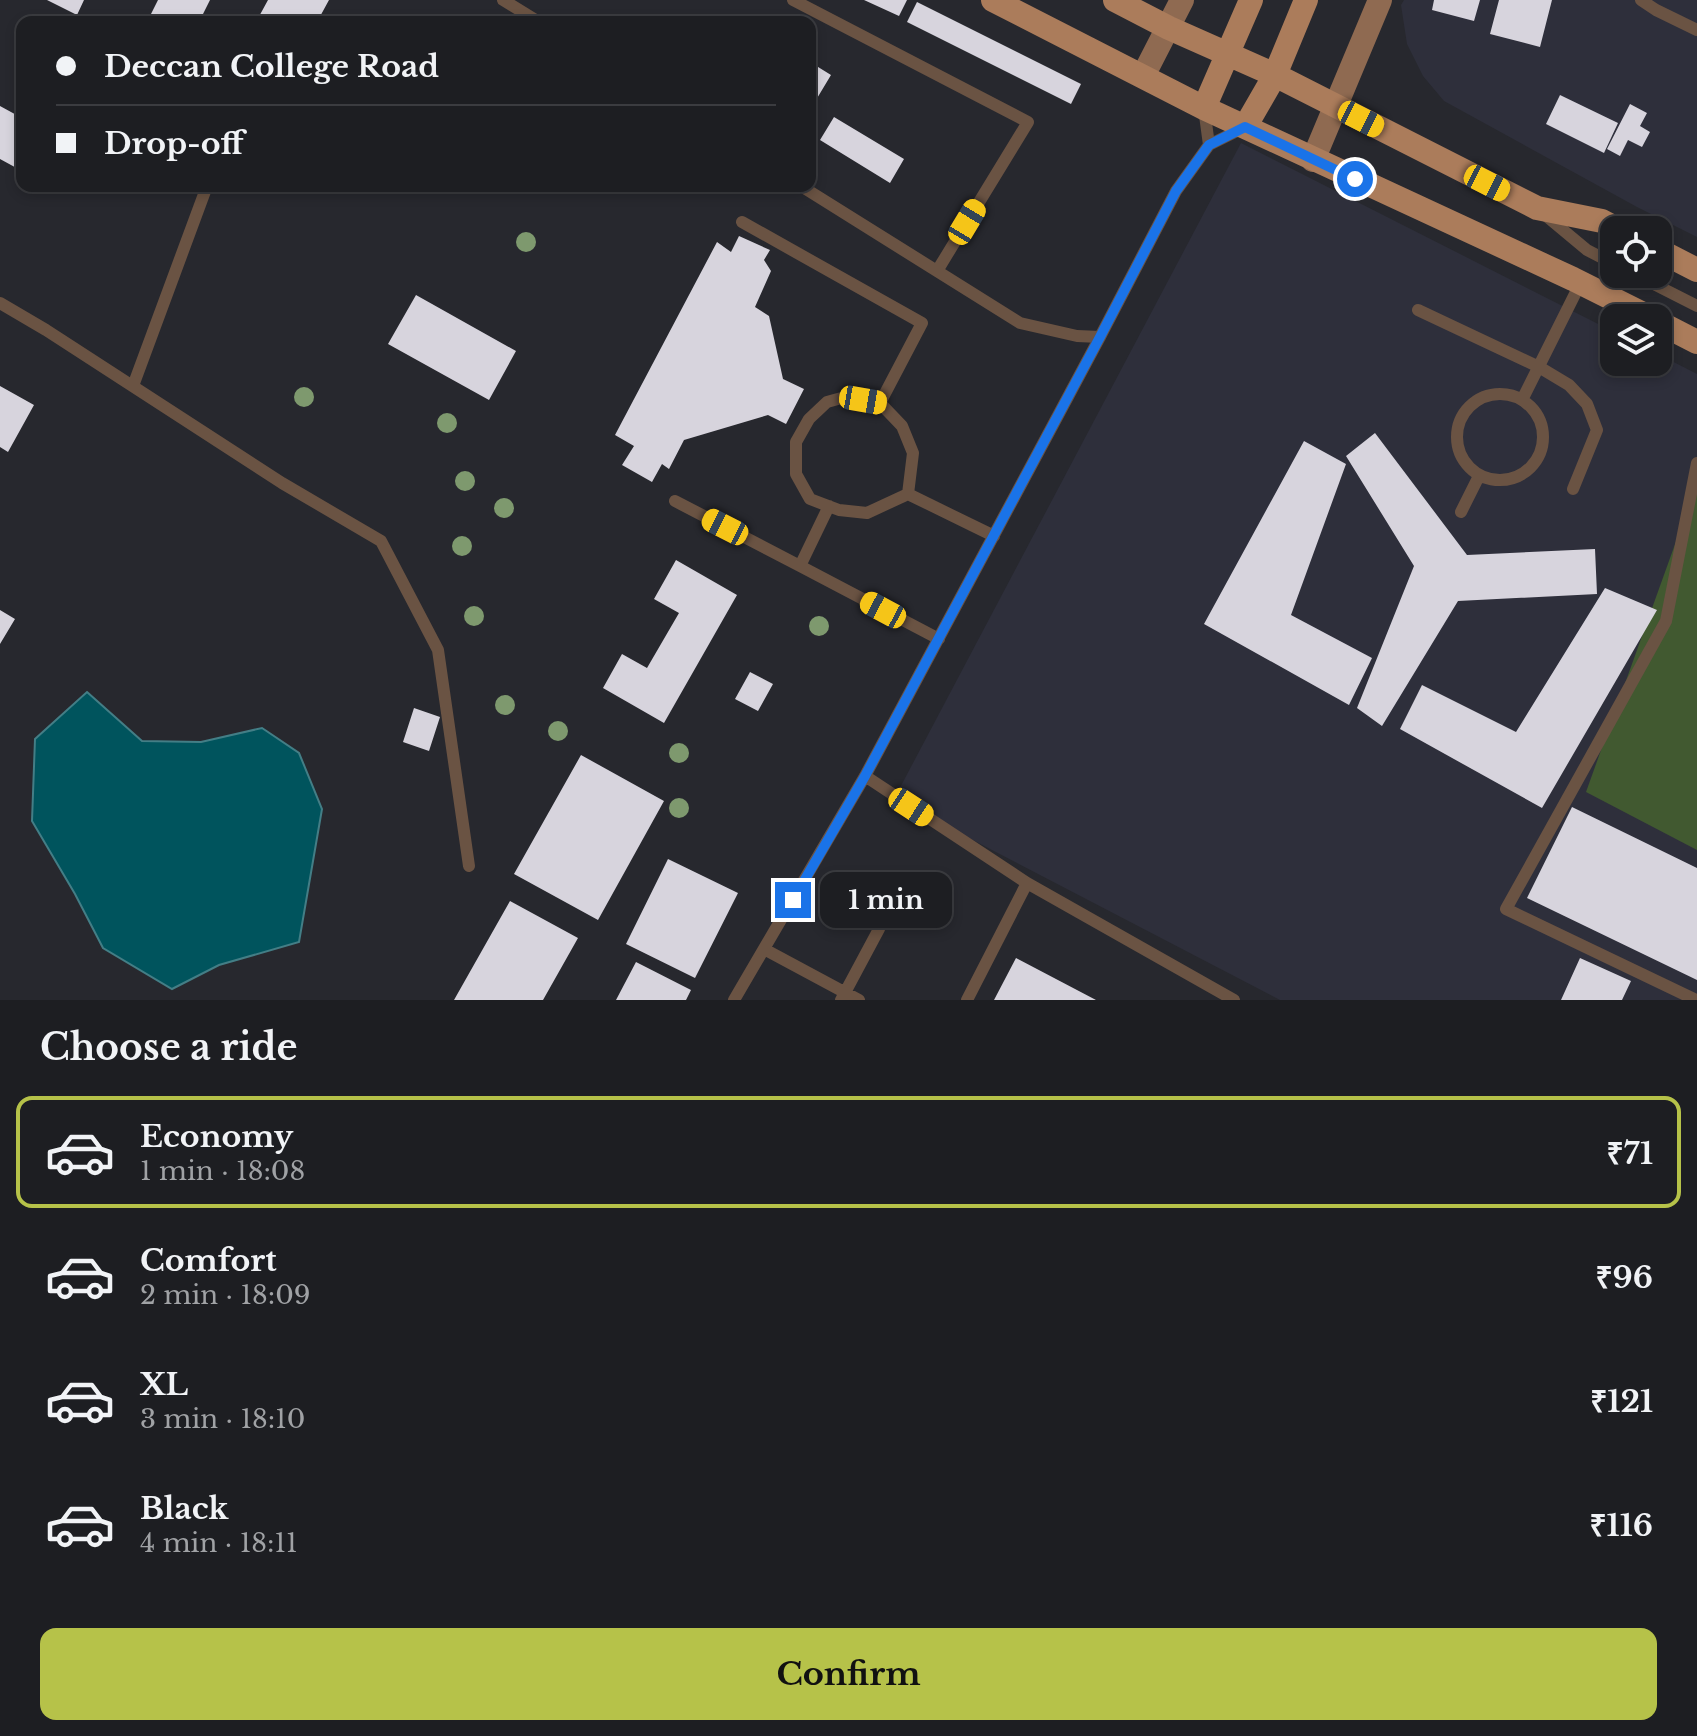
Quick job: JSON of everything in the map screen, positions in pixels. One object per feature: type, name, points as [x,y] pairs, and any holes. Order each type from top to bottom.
[{"type":"main road","points":[[993,0],[1204,108],[1624,304]]},
{"type":"main road","points":[[1115,0],[1169,28],[1275,75],[1537,208],[1600,221]]},
{"type":"main road","points":[[1204,108],[1251,0]]},
{"type":"main road","points":[[1245,127],[1275,75],[1306,0]]},
{"type":"main road","points":[[1672,257],[1697,270]]},
{"type":"main road","points":[[1672,329],[1697,342]]},
{"type":"street","points":[[1143,76],[1182,0]]},
{"type":"street","points":[[1313,160],[1380,0]]},
{"type":"lane","points":[[503,0],[529,16]]},
{"type":"lane","points":[[793,0],[1028,122],[937,271]]},
{"type":"lane","points":[[1641,0],[1697,30]]},
{"type":"lane","points":[[1204,108],[1209,145]]},
{"type":"lane","points":[[734,1000],[865,776],[1176,191],[1209,145],[1245,127]]},
{"type":"lane","points":[[133,386],[205,192]]},
{"type":"lane","points":[[811,192],[1020,323],[1077,336],[1100,337]]},
{"type":"lane","points":[[1537,208],[1587,250],[1600,257]]},
{"type":"lane","points":[[742,222],[922,323],[880,403]]},
{"type":"lane","points":[[1522,400],[1581,282]]},
{"type":"lane","points":[[1662,288],[1697,306]]},
{"type":"lane","points":[[0,303],[282,483],[381,541],[438,650],[469,866]]},
{"type":"lane","points":[[1418,310],[1539,367],[1569,385],[1587,404],[1597,430],[1573,489]]},
{"type":"lane","points":[[1496,394],[1522,400],[1541,422],[1541,451],[1522,474],[1509,479],[1479,476],[1460,456],[1457,429],[1462,416],[1470,405],[1496,394]]},
{"type":"lane","points":[[845,397],[880,403],[902,426],[913,453],[908,494],[867,513],[839,510],[810,499],[796,474],[796,442],[809,419],[827,402],[845,397]]},
{"type":"lane","points":[[1696,1000],[1506,909],[1666,621],[1697,463]]},
{"type":"lane","points":[[1461,512],[1479,476]]},
{"type":"lane","points":[[908,494],[994,536]]},
{"type":"lane","points":[[675,501],[939,639]]},
{"type":"lane","points":[[800,566],[829,506]]},
{"type":"lane","points":[[865,776],[1027,883],[1234,1000]]},
{"type":"lane","points":[[967,1000],[1027,883]]},
{"type":"lane","points":[[843,996],[879,929]]},
{"type":"lane","points":[[764,949],[843,996],[859,1000]]},
{"type":"shaded area","points":[[1404,0],[1697,0],[1697,237],[1672,224],[1672,216],[1655,216],[1637,207],[1444,101],[1423,76],[1407,44],[1401,5]]},
{"type":"shaded area","points":[[1241,143],[1600,325],[1600,376],[1672,376],[1672,361],[1697,374],[1697,1000],[1280,1000],[894,799]]},
{"type":"green space","points":[[1697,483],[1697,850],[1586,792]]},
{"type":"water","points":[[87,692],[142,741],[201,742],[262,728],[299,753],[322,809],[299,942],[219,965],[172,989],[103,948],[32,821],[35,739]]},
{"type":"building","points":[[47,0],[84,0],[77,15]]},
{"type":"building","points":[[158,0],[210,0],[202,16],[150,16]]},
{"type":"building","points":[[268,0],[329,0],[320,16],[259,16]]},
{"type":"building","points":[[864,0],[907,0],[899,16]]},
{"type":"building","points":[[1434,0],[1480,0],[1474,21],[1432,10]]},
{"type":"building","points":[[1499,0],[1552,0],[1540,47],[1490,34]]},
{"type":"building","points":[[917,2],[1081,84],[1071,104],[907,22]]},
{"type":"building","points":[[816,66],[831,75],[816,100]]},
{"type":"building","points":[[1560,95],[1618,123],[1604,153],[1546,124]]},
{"type":"building","points":[[1630,104],[1647,113],[1640,126],[1650,132],[1642,147],[1628,140],[1620,156],[1607,149]]},
{"type":"building","points":[[0,106],[16,115],[16,168],[0,159]]},
{"type":"building","points":[[834,117],[904,159],[890,183],[820,140]]},
{"type":"building","points":[[739,236],[770,250],[764,260],[771,271],[755,307],[769,316],[783,379],[804,389],[786,424],[768,415],[684,440],[669,469],[662,464],[652,482],[622,465],[634,446],[615,435],[717,242],[731,252]]},
{"type":"building","points":[[416,295],[516,351],[489,400],[388,344]]},
{"type":"building","points":[[0,386],[34,405],[8,452],[0,447]]},
{"type":"building","points":[[1375,433],[1467,555],[1595,549],[1597,594],[1458,601],[1382,726],[1357,708],[1414,566],[1346,456]]},
{"type":"building","points":[[1304,441],[1346,464],[1291,615],[1372,658],[1349,705],[1204,624]]},
{"type":"building","points":[[676,560],[737,595],[664,723],[603,688],[622,654],[647,668],[679,613],[654,599]]},
{"type":"building","points":[[1605,588],[1657,610],[1542,808],[1400,729],[1422,685],[1516,732]]},
{"type":"building","points":[[0,610],[15,619],[0,644]]},
{"type":"building","points":[[750,672],[773,684],[758,711],[735,699]]},
{"type":"building","points":[[414,708],[440,717],[429,751],[403,742]]},
{"type":"building","points":[[581,755],[664,801],[598,920],[514,874]]},
{"type":"building","points":[[1572,807],[1697,868],[1697,980],[1527,898]]},
{"type":"building","points":[[668,859],[738,893],[695,978],[626,944]]},
{"type":"building","points":[[510,901],[578,938],[543,1000],[454,1000]]},
{"type":"building","points":[[1016,958],[1096,1000],[994,1000]]},
{"type":"building","points":[[1580,958],[1631,981],[1622,1000],[1561,1000]]},
{"type":"building","points":[[636,962],[691,990],[686,1000],[616,1000]]},
{"type":"route","points":[[793,900],[865,776],[1176,191],[1209,145],[1245,127],[1355,179]]}]
